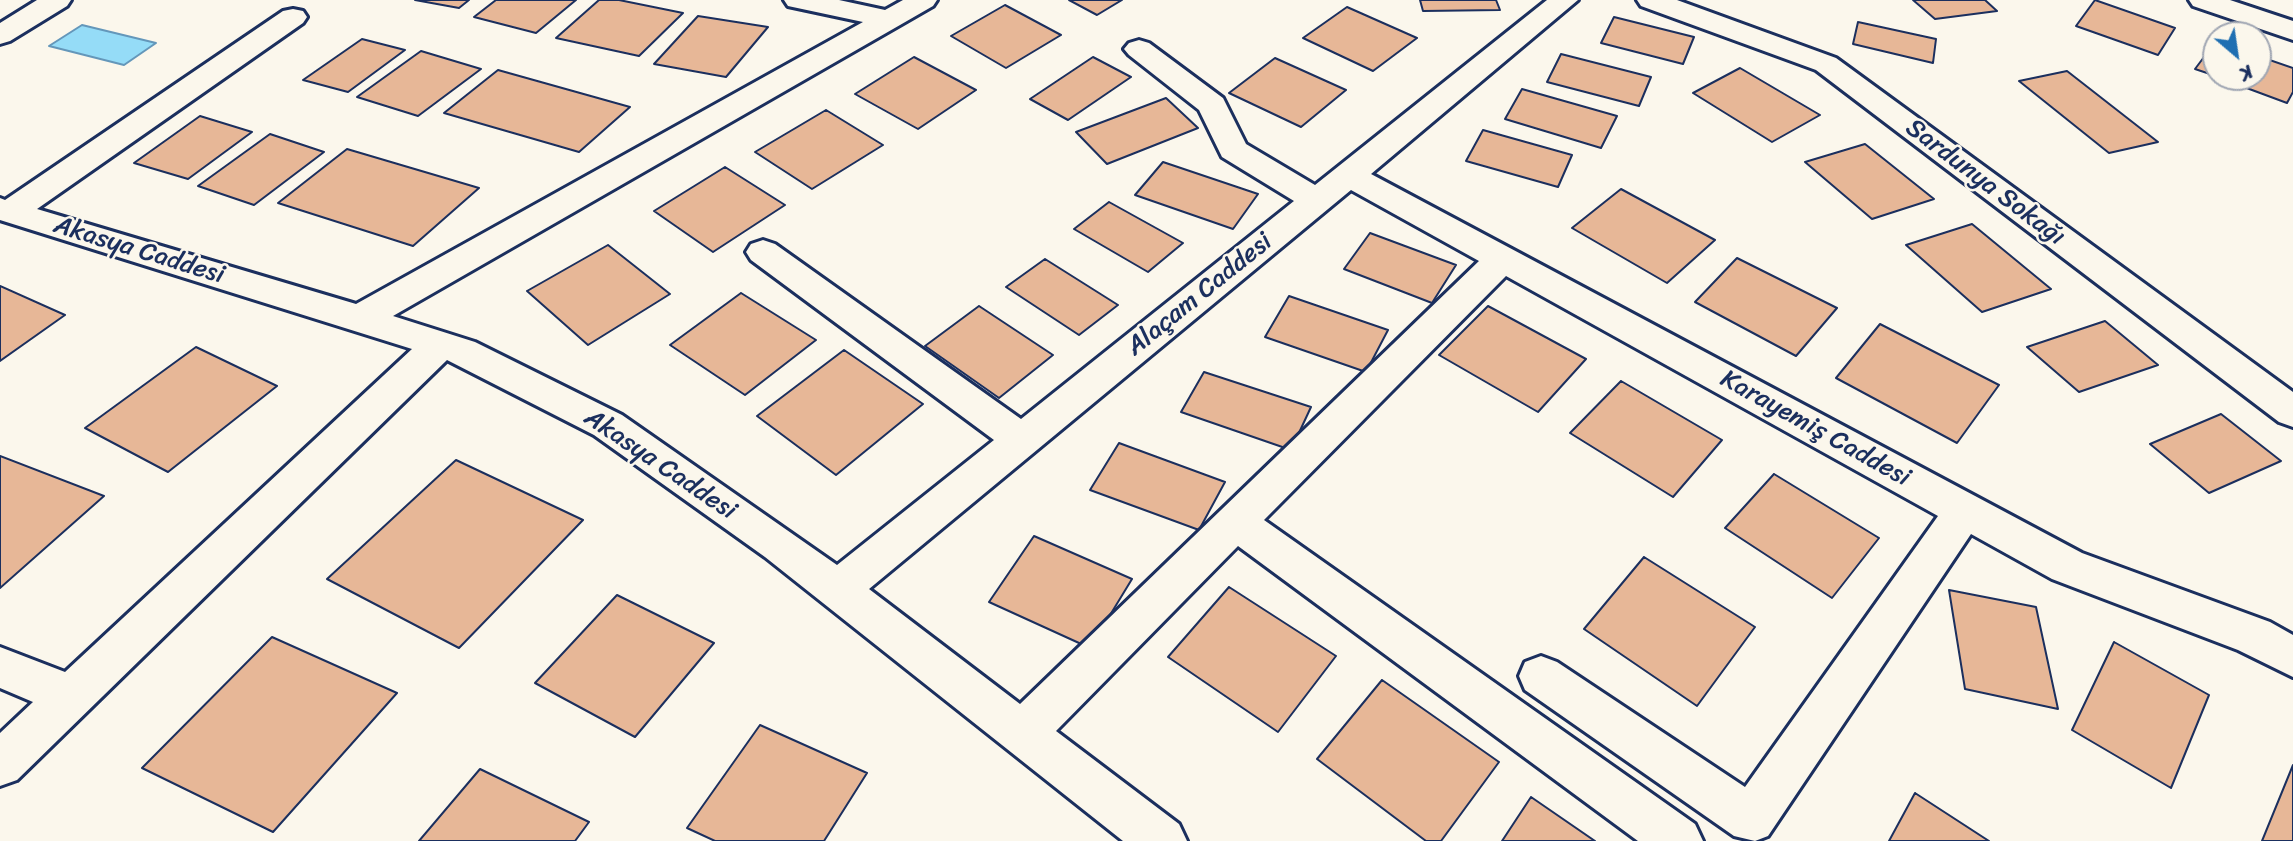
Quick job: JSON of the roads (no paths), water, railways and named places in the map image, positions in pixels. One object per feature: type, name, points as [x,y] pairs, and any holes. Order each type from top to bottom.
[{"type":"street","points":[[0,35],[57,0]]},
{"type":"street","points":[[798,0],[890,19]]},
{"type":"street","points":[[360,318],[923,0]]},
{"type":"street","name":"Alaçam Caddesi","points":[[837,590],[1564,0]]},
{"type":"street","name":"Sardunya Sokağı","points":[[1651,0],[1826,64],[2293,412]]},
{"type":"street","points":[[2203,0],[2293,31]]},
{"type":"street","points":[[5,211],[293,17]]},
{"type":"street","points":[[1139,49],[1212,105],[1233,150],[1318,201]]},
{"type":"street","name":"Karayemiş Caddesi","points":[[1348,175],[2067,566],[2254,636],[2293,657]]},
{"type":"street","name":"Akasya Caddesi","points":[[5,211],[462,351],[608,425],[780,545],[1162,841]]},
{"type":"street","points":[[764,252],[1022,440]]},
{"type":"street","points":[[1022,733],[1502,259]]},
{"type":"street","points":[[0,764],[439,344]]},
{"type":"street","points":[[1541,676],[1751,819],[1965,510]]},
{"type":"street","points":[[1236,522],[1678,841]]},
{"type":"street","points":[[0,667],[71,696]]},
{"type":"water","points":[[82,25],[156,43],[124,65],[49,46]]}]
